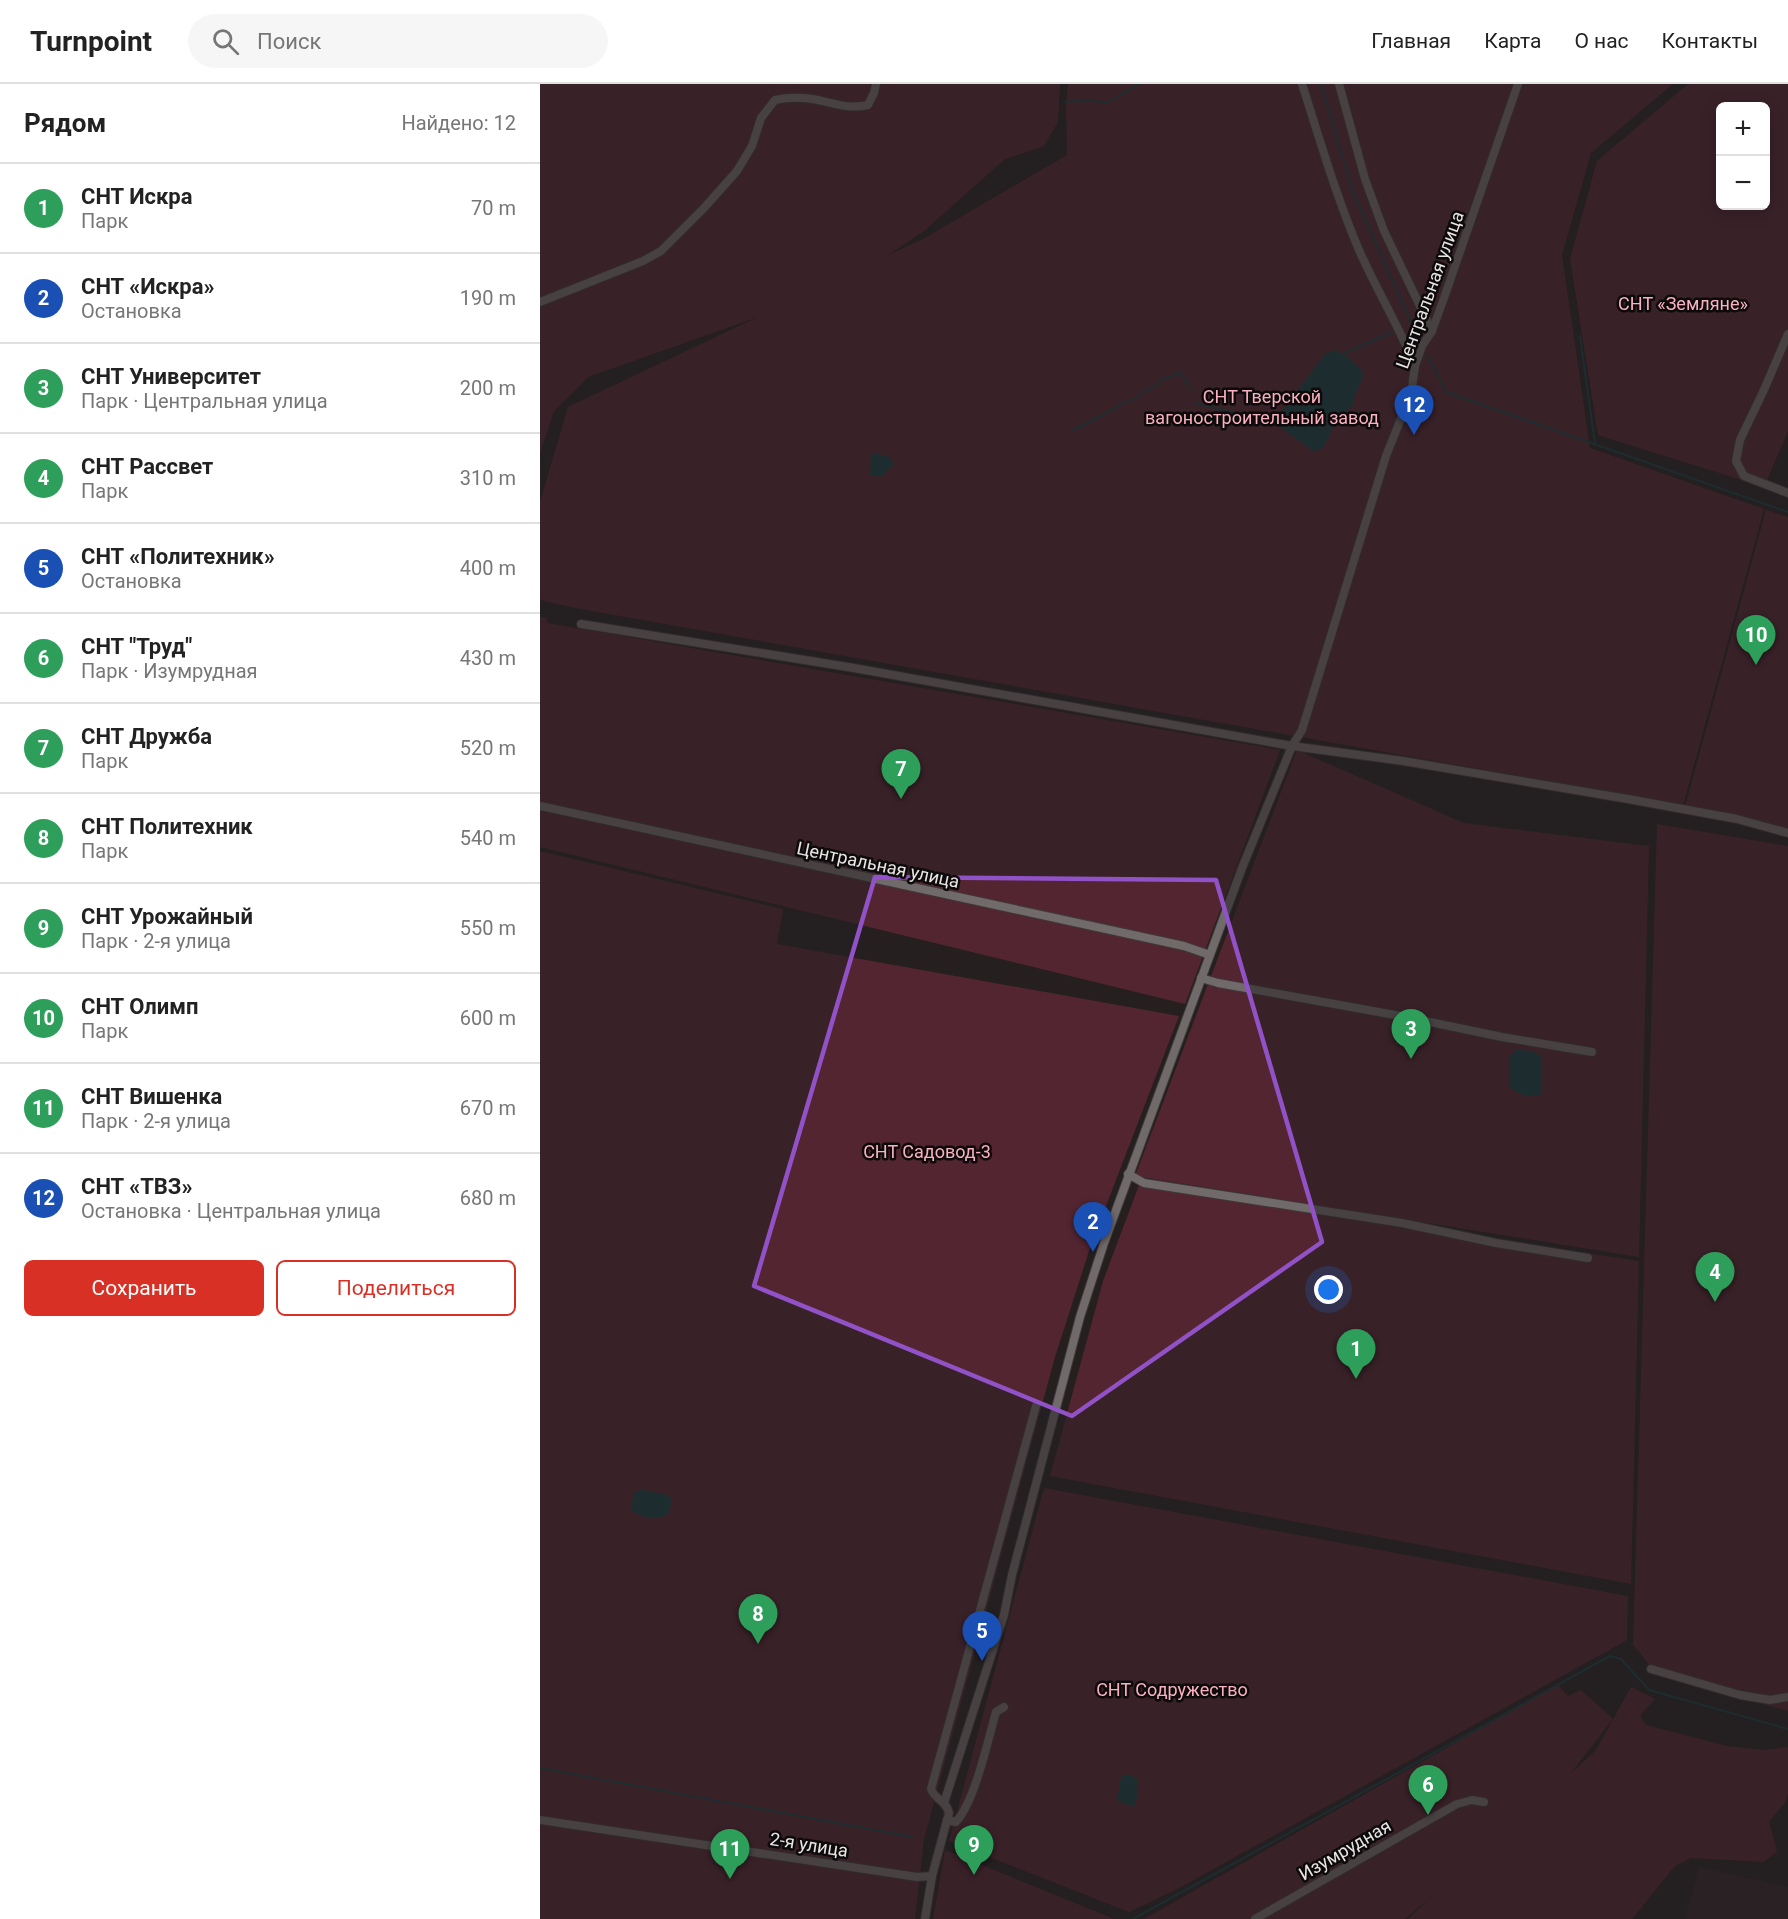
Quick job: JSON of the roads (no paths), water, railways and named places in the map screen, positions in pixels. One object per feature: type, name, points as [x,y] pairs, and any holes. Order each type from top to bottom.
[{"type":"street","points":[[540,302],[644,261],[661,251],[737,171],[752,146],[761,118],[774,100],[791,97],[815,99],[856,108],[868,105],[876,84]]},
{"type":"street","points":[[1302,84],[1359,250],[1404,339],[1415,366]]},
{"type":"street","points":[[1339,84],[1365,179],[1384,231],[1432,331]]},
{"type":"street","name":"Центральная улица","points":[[944,1803],[1004,1615],[1012,1575],[1080,1317],[1128,1174],[1242,868],[1292,746],[1302,730],[1386,456],[1412,387],[1415,366],[1422,346],[1432,331],[1518,84]]},
{"type":"street","points":[[1788,334],[1740,440],[1736,460],[1744,476],[1788,494]]},
{"type":"street","points":[[581,624],[825,663],[1292,746],[1411,762],[1628,799],[1737,819],[1788,833]]},
{"type":"street","name":"Центральная улица","points":[[540,806],[844,874],[1184,946],[1210,955]]},
{"type":"street","points":[[1201,978],[1502,1037],[1592,1052]]},
{"type":"street","points":[[1128,1174],[1144,1183],[1402,1223],[1496,1243],[1587,1258]]},
{"type":"street","points":[[925,1919],[932,1876],[948,1808],[931,1789],[1036,1406]]},
{"type":"street","points":[[1651,1669],[1740,1695],[1770,1700],[1788,1697]]},
{"type":"street","points":[[947,1820],[956,1822],[962,1816],[973,1790],[996,1712],[1004,1707]]},
{"type":"street","name":"Изумрудная","points":[[1255,1919],[1457,1804],[1472,1800],[1484,1802]]},
{"type":"street","name":"2-я улица","points":[[540,1820],[917,1876],[932,1876]]},
{"type":"water","points":[[1335,350],[1347,356],[1363,372],[1362,380],[1355,394],[1353,405],[1332,429],[1322,449],[1313,451],[1273,422],[1326,353]]},
{"type":"water","points":[[871,453],[888,456],[894,464],[880,477],[870,475]]},
{"type":"water","points":[[1516,1050],[1527,1050],[1542,1057],[1542,1094],[1524,1095],[1509,1086],[1509,1058]]},
{"type":"water","points":[[642,1490],[665,1494],[672,1499],[669,1513],[650,1518],[631,1510],[634,1492]]},
{"type":"water","points":[[1124,1774],[1138,1778],[1134,1807],[1118,1801],[1117,1795]]},
{"type":"waterway","points":[[1064,102],[1089,100],[1107,103],[1138,84]]},
{"type":"waterway","points":[[1321,84],[1353,192],[1419,340]]},
{"type":"waterway","points":[[1345,353],[1395,331]]},
{"type":"waterway","points":[[1580,336],[1595,444]]},
{"type":"waterway","points":[[1427,354],[1446,392],[1788,512]]},
{"type":"waterway","points":[[1072,431],[1123,402],[1128,402],[1158,384],[1161,379],[1180,372],[1192,389]]},
{"type":"waterway","points":[[1195,403],[1273,422]]},
{"type":"waterway","points":[[1133,1919],[1610,1656],[1621,1659],[1649,1690],[1788,1729]]},
{"type":"waterway","points":[[540,1768],[913,1837]]},
{"type":"place","name":"СНТ «ТВЗ»","points":[[1414,435]]},
{"type":"place","name":"СНТ Олимп","points":[[1756,665]]},
{"type":"place","name":"СНТ Дружба","points":[[901,799]]},
{"type":"place","name":"СНТ Университет","points":[[1411,1059]]},
{"type":"place","name":"СНТ «Искра»","points":[[1093,1252]]},
{"type":"place","name":"СНТ Рассвет","points":[[1715,1302]]},
{"type":"place","name":"СНТ Искра","points":[[1356,1379]]},
{"type":"place","name":"СНТ Политехник","points":[[758,1644]]},
{"type":"place","name":"СНТ «Политехник»","points":[[982,1661]]},
{"type":"place","name":"СНТ \"Труд\"","points":[[1428,1815]]},
{"type":"place","name":"СНТ Урожайный","points":[[974,1875]]},
{"type":"place","name":"СНТ Вишенка","points":[[730,1879]]},
{"type":"park label","name":"СНТ «Земляне»","points":[[1683,304]]},
{"type":"park label","name":"СНТ Тверской вагоностроительный завод","points":[[1262,407]]},
{"type":"park label","name":"СНТ Садовод-3","points":[[927,1152]]},
{"type":"park label","name":"СНТ Содружество","points":[[1172,1690]]}]
